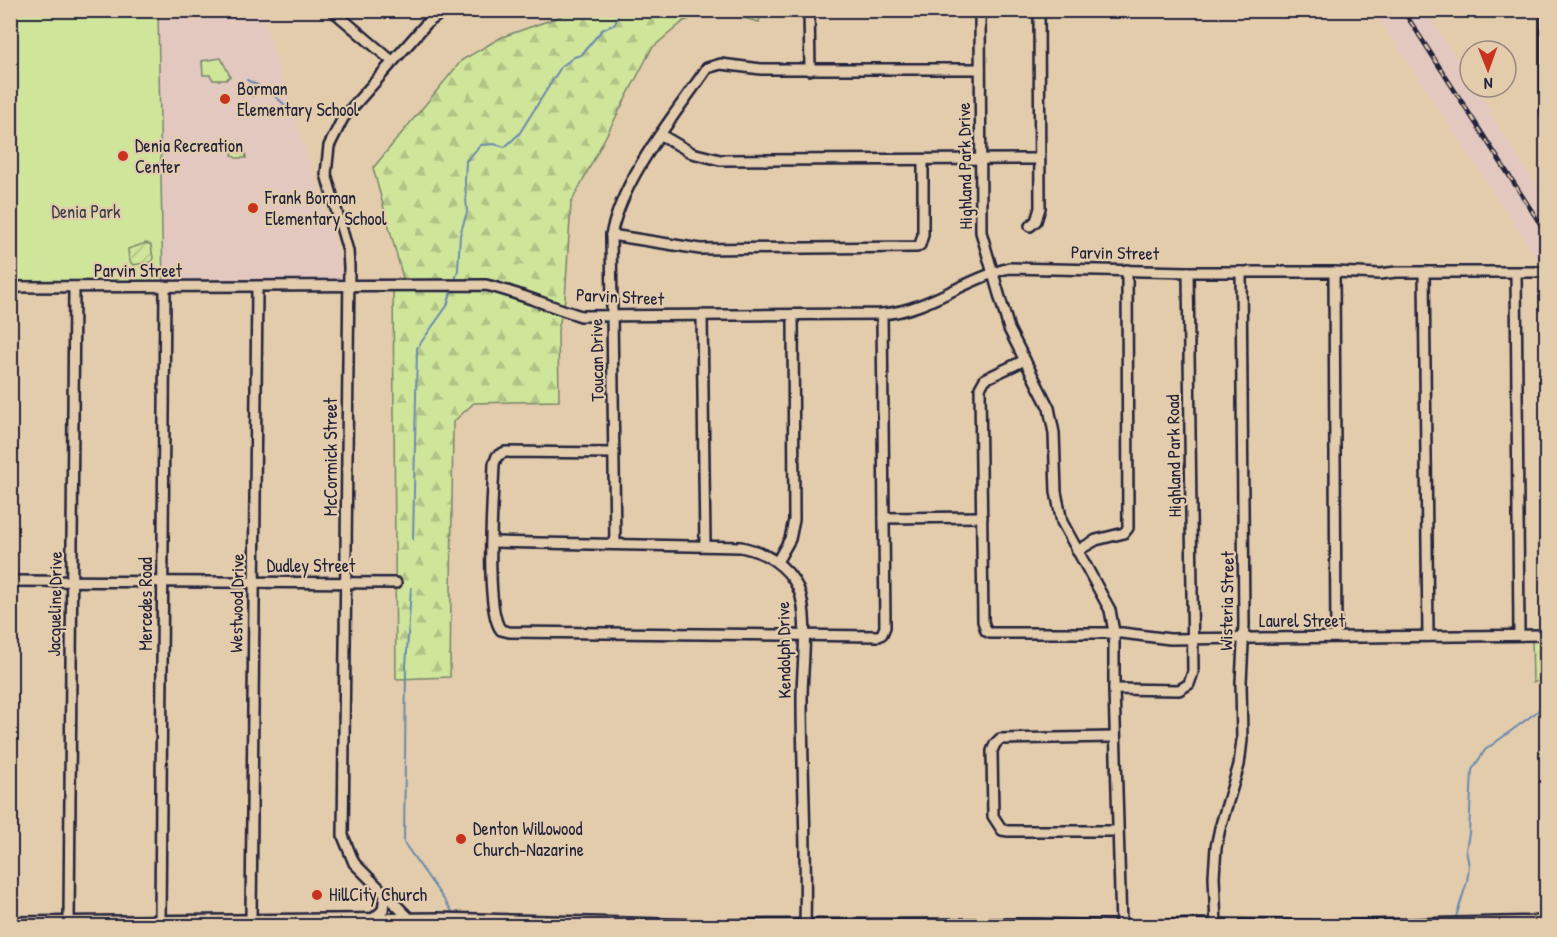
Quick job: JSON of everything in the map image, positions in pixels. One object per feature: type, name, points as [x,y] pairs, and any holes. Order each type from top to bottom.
[{"type":"street","points":[[332,10],[392,61]]},
{"type":"street","name":"McCormick Street","points":[[410,923],[354,863],[343,836],[349,285],[348,251],[328,184],[327,157],[332,136],[343,118],[427,23],[445,10]]},
{"type":"street","points":[[809,10],[810,70],[980,69]]},
{"type":"street","name":"Highland Park Drive","points":[[980,10],[981,232],[1009,329],[1049,408],[1054,433],[1058,508],[1065,529],[1105,598],[1113,620],[1114,689]]},
{"type":"street","points":[[1030,226],[1036,221],[1040,208],[1039,10]]},
{"type":"street","points":[[1546,10],[1546,112]]},
{"type":"street","name":"Toucan Drive","points":[[615,544],[611,235],[622,201],[637,172],[707,68],[716,65],[810,70]]},
{"type":"street","points":[[661,135],[692,153],[720,160],[1039,159]]},
{"type":"street","points":[[611,235],[683,247],[718,250],[911,248],[920,244],[923,235],[923,159]]},
{"type":"street","name":"Parvin Street","points":[[10,287],[486,285],[513,291],[581,315],[613,317],[882,314],[910,309],[992,272],[1009,268],[1188,272]]},
{"type":"street","points":[[1077,551],[1096,540],[1124,533],[1128,528],[1127,270]]},
{"type":"street","points":[[1188,272],[1380,274],[1546,272]]},
{"type":"street","name":"Highland Park Road","points":[[1114,689],[1179,690],[1188,684],[1193,672],[1188,272]]},
{"type":"street","name":"Wisteria Street","points":[[1216,925],[1214,876],[1216,847],[1239,765],[1241,748],[1240,682],[1244,638],[1241,272]]},
{"type":"street","points":[[1334,272],[1336,637]]},
{"type":"street","points":[[1424,272],[1428,636]]},
{"type":"street","points":[[1516,273],[1520,635]]},
{"type":"street","name":"Mercedes Road","points":[[160,921],[165,287]]},
{"type":"street","name":"Westwood Drive","points":[[251,919],[257,287]]},
{"type":"street","name":"Jacqueline Drive","points":[[69,921],[74,288]]},
{"type":"street","points":[[615,453],[505,452],[497,456],[494,464],[491,598],[497,624],[501,630],[509,632],[875,637],[882,634],[885,627],[882,314]]},
{"type":"street","points":[[777,562],[790,539],[794,520],[793,315]]},
{"type":"street","points":[[702,316],[705,545]]},
{"type":"street","points":[[884,518],[982,517],[981,384],[988,377],[1025,360]]},
{"type":"street","name":"Laurel Street","points":[[982,517],[983,621],[986,631],[994,634],[1114,632],[1164,639],[1546,635]]},
{"type":"street","name":"Kendolph Drive","points":[[492,542],[741,547],[765,555],[777,562],[793,578],[801,596],[804,616],[802,731],[805,926]]},
{"type":"street","name":"Dudley Street","points":[[10,581],[396,583]]},
{"type":"street","points":[[1114,689],[1121,926]]},
{"type":"street","points":[[1114,737],[1000,739],[992,751],[993,816],[1002,830],[1008,831],[1118,831]]},
{"type":"street","points":[[373,919],[383,910],[385,894]]},
{"type":"street","points":[[10,922],[69,921],[100,924],[160,921],[202,923],[251,919],[297,922],[373,919],[410,923],[805,926],[1036,924],[1326,926],[1546,921]]},
{"type":"shaded area","name":"Borman Elementary School","points":[[158,11],[261,11],[349,285],[163,287]]},
{"type":"shaded area","points":[[1374,11],[1425,11],[1458,61],[1458,99],[1482,99],[1546,201],[1546,264],[1540,264]]},
{"type":"green space","name":"Denia Park","points":[[10,11],[158,11],[163,287],[11,288]]},
{"type":"green space","points":[[569,11],[713,11],[684,21],[652,48],[571,203],[565,299],[558,330],[559,401],[474,403],[453,422],[450,677],[396,679],[393,283],[403,278],[373,168],[462,60],[502,37],[559,17]]},
{"type":"green space","points":[[718,11],[761,11],[759,22]]},
{"type":"green space","points":[[221,58],[230,76],[226,80],[213,80],[210,75],[203,75],[202,61]]},
{"type":"green space","points":[[244,145],[246,158],[236,158],[232,155],[234,146]]},
{"type":"green space","points":[[146,243],[151,245],[153,258],[151,262],[133,265],[129,260],[128,249]]},
{"type":"green space","points":[[1546,637],[1546,678],[1533,682],[1532,638]]},
{"type":"waterway","points":[[454,284],[458,270],[460,235],[467,212],[466,161],[481,145],[494,144],[505,147],[519,134],[561,67],[574,57],[581,55],[602,30],[615,24],[619,12],[623,10]]},
{"type":"waterway","points":[[247,80],[269,91],[285,105]]},
{"type":"waterway","points":[[253,96],[258,86]]},
{"type":"waterway","points":[[413,540],[417,348],[447,306],[452,289]]},
{"type":"waterway","points":[[411,588],[406,667],[404,843],[452,911]]},
{"type":"waterway","points":[[1456,917],[1467,882],[1469,866],[1466,850],[1472,770],[1485,750],[1538,711],[1546,698]]},
{"type":"railway","points":[[1403,10],[1546,233]]},
{"type":"place","name":"Borman Elementary School","points":[[225,99]]},
{"type":"place","name":"Denia Recreation Center","points":[[123,156]]},
{"type":"place","name":"Frank Borman Elementary School","points":[[253,208]]},
{"type":"place","name":"Denton Willowood Church-Nazarine","points":[[461,839]]},
{"type":"place","name":"HillCity Church","points":[[317,895]]}]
